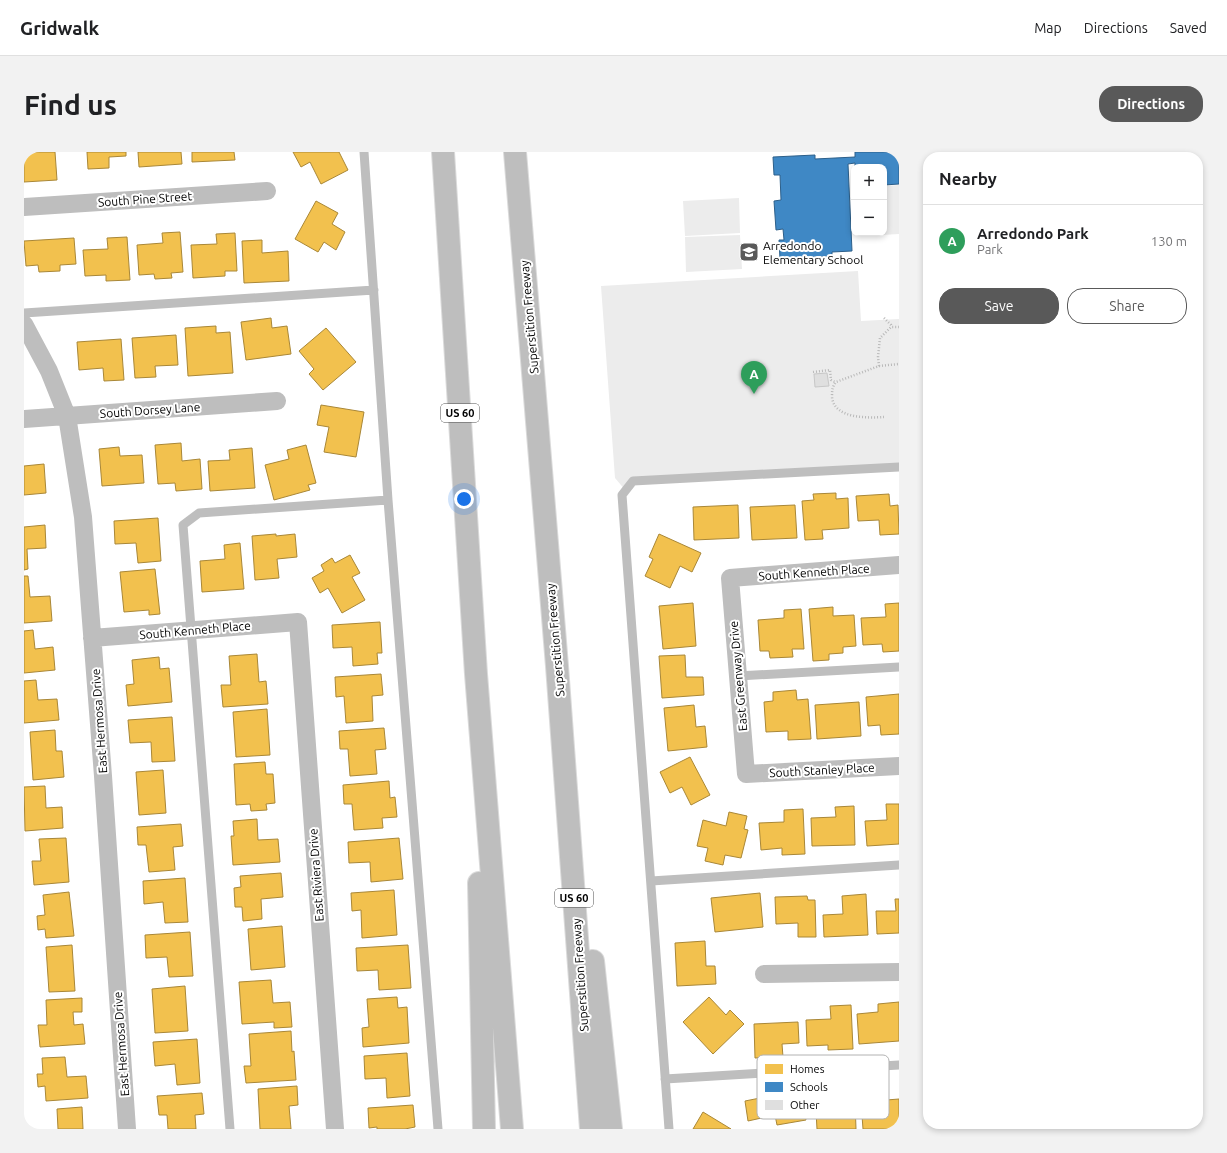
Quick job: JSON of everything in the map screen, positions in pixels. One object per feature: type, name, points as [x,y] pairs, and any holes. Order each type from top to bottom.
[{"type":"highway","name":"US 60","points":[[444,152],[476,674],[512,1129]]},
{"type":"highway","name":"Superstition Freeway","points":[[516,158],[557,666],[591,1129]]},
{"type":"highway","points":[[557,666],[611,1129]]},
{"type":"highway","points":[[476,674],[484,1129]]},
{"type":"street","name":"South Pine Street","points":[[24,207],[267,191]]},
{"type":"street","name":"East Hermosa Drive","points":[[24,324],[50,371],[67,416],[83,517],[127,1129]]},
{"type":"street","name":"South Dorsey Lane","points":[[24,419],[277,401]]},
{"type":"street","name":"South Kenneth Place","points":[[730,578],[899,565]]},
{"type":"street","name":"East Greenway Drive","points":[[730,578],[746,774]]},
{"type":"street","name":"South Kenneth Place","points":[[92,638],[298,622]]},
{"type":"street","name":"East Riviera Drive","points":[[298,622],[335,1129]]},
{"type":"street","name":"South Stanley Place","points":[[746,774],[899,766]]},
{"type":"street","points":[[764,974],[899,972]]},
{"type":"lane","points":[[364,152],[388,500],[438,1129]]},
{"type":"lane","points":[[24,313],[374,290]]},
{"type":"lane","points":[[669,1129],[622,495],[633,481],[899,467]]},
{"type":"lane","points":[[230,1129],[184,525],[199,513],[388,500]]},
{"type":"lane","points":[[738,676],[899,666]]},
{"type":"lane","points":[[650,881],[899,866]]},
{"type":"lane","points":[[889,1066],[899,1065]]},
{"type":"lane","points":[[665,1079],[757,1073]]},
{"type":"path","points":[[884,318],[891,325],[891,327]]},
{"type":"path","points":[[879,366],[878,352],[880,338],[891,327],[899,327]]},
{"type":"path","points":[[884,417],[863,418],[840,410],[835,406],[832,398],[833,386],[836,382],[879,366],[899,364]]},
{"type":"path","points":[[813,372],[830,370],[831,380],[836,382]]},
{"type":"shaded area","points":[[899,185],[899,234],[887,235],[887,186]]},
{"type":"shaded area","points":[[739,198],[740,233],[685,236],[683,201]]},
{"type":"shaded area","points":[[740,235],[742,269],[686,272],[685,237]]},
{"type":"shaded area","points":[[858,271],[861,321],[899,319],[899,467],[633,481],[626,491],[615,478],[601,286]]},
{"type":"building: Homes","points":[[24,152],[55,152],[57,180],[24,182]]},
{"type":"building: Homes","points":[[87,152],[126,152],[126,156],[109,157],[109,168],[88,169]]},
{"type":"building: Homes","points":[[138,152],[181,152],[182,164],[139,167]]},
{"type":"building: Homes","points":[[192,152],[234,152],[235,160],[192,162]]},
{"type":"building: Homes","points":[[293,152],[339,152],[348,170],[321,184],[310,162],[301,167]]},
{"type":"building: Homes","points":[[316,201],[338,213],[332,224],[345,232],[336,250],[324,242],[318,252],[295,239]]},
{"type":"building: Homes","points":[[180,232],[183,272],[171,273],[172,278],[155,279],[154,274],[139,275],[137,245],[163,243],[162,233]]},
{"type":"building: Homes","points":[[235,233],[237,271],[225,271],[225,276],[193,278],[191,245],[217,244],[216,234]]},
{"type":"building: Homes","points":[[127,237],[130,280],[106,281],[106,275],[85,276],[83,250],[108,249],[107,238]]},
{"type":"building: Homes","points":[[74,238],[76,264],[60,265],[60,271],[39,272],[38,265],[26,266],[24,241]]},
{"type":"building: Homes","points":[[262,240],[262,253],[288,251],[289,281],[244,283],[242,241]]},
{"type":"building: Homes","points":[[271,318],[272,328],[287,326],[291,354],[246,360],[241,322]]},
{"type":"building: Homes","points":[[216,326],[216,333],[230,332],[233,373],[188,376],[185,328]]},
{"type":"building: Homes","points":[[326,328],[356,362],[323,390],[309,374],[314,369],[299,351]]},
{"type":"building: Homes","points":[[176,335],[178,365],[155,366],[156,377],[135,378],[132,338]]},
{"type":"building: Homes","points":[[121,339],[124,380],[104,381],[103,368],[79,370],[77,342]]},
{"type":"building: Homes","points":[[321,405],[364,412],[356,457],[324,452],[329,427],[317,425]]},
{"type":"building: Homes","points":[[181,443],[182,461],[200,459],[202,489],[176,491],[175,483],[158,484],[155,445]]},
{"type":"building: Homes","points":[[306,445],[316,483],[308,485],[310,490],[274,500],[265,465],[289,459],[287,450]]},
{"type":"building: Homes","points":[[119,447],[120,456],[142,455],[144,483],[102,486],[99,449]]},
{"type":"building: Homes","points":[[252,448],[255,488],[210,491],[208,461],[230,460],[229,450]]},
{"type":"building: Homes","points":[[44,464],[46,493],[24,495],[24,466]]},
{"type":"building: Homes","points":[[836,493],[836,499],[848,498],[849,528],[822,530],[823,539],[805,540],[802,501],[814,500],[813,494]]},
{"type":"building: Homes","points":[[889,494],[890,506],[898,505],[899,534],[880,535],[879,520],[858,521],[856,496]]},
{"type":"building: Homes","points":[[738,505],[739,538],[694,540],[693,507]]},
{"type":"building: Homes","points":[[795,505],[797,538],[752,540],[750,507]]},
{"type":"building: Homes","points":[[158,518],[161,561],[138,563],[136,543],[115,544],[114,521]]},
{"type":"building: Homes","points":[[45,525],[46,548],[27,549],[28,569],[24,570],[24,527]]},
{"type":"building: Homes","points":[[276,534],[276,536],[295,534],[297,557],[277,559],[279,578],[255,580],[252,536]]},
{"type":"building: Homes","points":[[659,534],[701,553],[692,572],[680,566],[670,588],[645,576],[653,559],[649,557]]},
{"type":"building: Homes","points":[[240,543],[244,589],[202,592],[200,561],[225,559],[224,545]]},
{"type":"building: Homes","points":[[350,555],[360,573],[352,577],[365,600],[342,613],[328,588],[320,593],[312,578],[324,571],[321,565],[332,558],[335,563]]},
{"type":"building: Homes","points":[[155,569],[160,614],[149,615],[149,610],[124,612],[120,572]]},
{"type":"building: Homes","points":[[24,576],[28,576],[30,597],[50,596],[52,621],[24,623]]},
{"type":"building: Homes","points":[[693,603],[696,646],[663,649],[659,606]]},
{"type":"building: Homes","points":[[899,603],[899,651],[883,652],[882,644],[863,645],[861,618],[886,617],[885,604]]},
{"type":"building: Homes","points":[[833,607],[833,616],[854,615],[856,646],[843,647],[843,653],[829,654],[829,660],[813,661],[809,609]]},
{"type":"building: Homes","points":[[801,609],[804,649],[792,649],[793,657],[770,658],[769,651],[760,651],[758,620],[784,618],[784,610]]},
{"type":"building: Homes","points":[[380,622],[382,653],[377,653],[378,664],[353,666],[352,647],[333,648],[332,625]]},
{"type":"building: Homes","points":[[33,630],[35,649],[53,647],[55,670],[24,673],[24,631]]},
{"type":"building: Homes","points":[[257,654],[259,682],[266,681],[268,704],[223,707],[221,685],[231,685],[229,656]]},
{"type":"building: Homes","points":[[685,655],[686,677],[703,677],[704,695],[662,698],[659,656]]},
{"type":"building: Homes","points":[[159,657],[160,669],[169,668],[172,702],[128,706],[126,685],[134,684],[132,660]]},
{"type":"building: Homes","points":[[381,674],[383,695],[372,696],[373,721],[346,723],[344,696],[336,697],[335,677]]},
{"type":"building: Homes","points":[[36,680],[38,700],[57,699],[59,720],[24,723],[24,681]]},
{"type":"building: Homes","points":[[796,690],[797,700],[808,699],[811,739],[788,740],[788,731],[766,732],[764,702],[773,701],[773,692]]},
{"type":"building: Homes","points":[[899,694],[899,734],[881,735],[880,725],[868,726],[866,697]]},
{"type":"building: Homes","points":[[859,702],[861,736],[817,739],[815,705]]},
{"type":"building: Homes","points":[[694,705],[696,727],[705,726],[707,747],[668,751],[664,708]]},
{"type":"building: Homes","points":[[267,709],[270,755],[236,757],[233,712]]},
{"type":"building: Homes","points":[[172,717],[175,761],[152,762],[151,742],[130,743],[128,720]]},
{"type":"building: Homes","points":[[384,728],[386,749],[375,750],[377,774],[350,776],[348,749],[340,749],[339,731]]},
{"type":"building: Homes","points":[[55,730],[56,751],[62,751],[64,777],[33,780],[30,732]]},
{"type":"building: Homes","points":[[690,757],[710,795],[691,805],[682,787],[670,793],[660,772]]},
{"type":"building: Homes","points":[[265,762],[266,774],[273,774],[275,803],[266,804],[267,810],[251,811],[250,804],[236,805],[234,764]]},
{"type":"building: Homes","points":[[163,770],[166,813],[139,815],[136,772]]},
{"type":"building: Homes","points":[[389,781],[390,798],[395,797],[397,817],[382,818],[383,828],[354,830],[352,804],[344,804],[343,785]]},
{"type":"building: Homes","points":[[45,786],[46,808],[62,807],[63,828],[25,831],[24,787]]},
{"type":"building: Homes","points":[[886,804],[899,804],[899,844],[867,846],[865,821],[887,820]]},
{"type":"building: Homes","points":[[854,806],[855,845],[812,846],[811,818],[836,817],[835,807]]},
{"type":"building: Homes","points":[[803,809],[805,854],[782,855],[782,848],[761,850],[759,823],[784,822],[784,810]]},
{"type":"building: Homes","points":[[729,812],[747,816],[744,829],[748,830],[741,858],[725,855],[723,865],[705,861],[708,848],[697,846],[703,820],[726,826]]},
{"type":"building: Homes","points":[[257,819],[258,840],[278,839],[280,862],[233,865],[231,836],[234,836],[233,821]]},
{"type":"building: Homes","points":[[181,824],[183,846],[173,847],[175,870],[149,872],[146,845],[138,845],[137,827]]},
{"type":"building: Homes","points":[[66,838],[69,882],[34,885],[32,861],[41,861],[39,839]]},
{"type":"building: Homes","points":[[399,838],[403,879],[371,882],[370,862],[349,863],[348,842]]},
{"type":"building: Homes","points":[[281,873],[283,897],[261,899],[262,919],[243,921],[242,907],[235,907],[234,888],[241,887],[240,876]]},
{"type":"building: Homes","points":[[185,878],[188,922],[165,923],[163,902],[144,904],[143,881]]},
{"type":"building: Homes","points":[[394,890],[397,935],[362,938],[361,910],[352,911],[351,893]]},
{"type":"building: Homes","points":[[69,892],[74,936],[46,938],[45,929],[38,930],[37,916],[45,915],[43,895]]},
{"type":"building: Homes","points":[[760,893],[763,927],[715,932],[711,898]]},
{"type":"building: Homes","points":[[866,894],[868,935],[824,937],[823,915],[843,914],[842,896]]},
{"type":"building: Homes","points":[[807,896],[808,900],[815,900],[816,937],[798,937],[798,923],[776,924],[775,897]]},
{"type":"building: Homes","points":[[895,899],[899,899],[899,933],[877,934],[876,911],[896,911]]},
{"type":"building: Homes","points":[[282,926],[285,967],[251,970],[248,929]]},
{"type":"building: Homes","points":[[190,932],[193,976],[169,977],[167,957],[146,958],[145,935]]},
{"type":"building: Homes","points":[[705,941],[706,966],[715,966],[716,984],[677,986],[675,943]]},
{"type":"building: Homes","points":[[72,945],[75,991],[49,992],[46,947]]},
{"type":"building: Homes","points":[[408,945],[411,988],[379,990],[378,970],[357,971],[356,948]]},
{"type":"building: Homes","points":[[271,980],[273,1003],[290,1002],[292,1027],[274,1028],[274,1022],[242,1024],[239,982]]},
{"type":"building: Homes","points":[[185,986],[188,1031],[155,1033],[152,989]]},
{"type":"building: Homes","points":[[397,997],[398,1008],[407,1007],[409,1043],[363,1047],[362,1028],[369,1027],[367,999]]},
{"type":"building: Homes","points":[[709,997],[726,1015],[730,1010],[744,1024],[713,1054],[683,1022]]},
{"type":"building: Homes","points":[[82,998],[82,1012],[73,1012],[74,1025],[83,1024],[85,1044],[40,1047],[38,1025],[47,1025],[46,1000]]},
{"type":"building: Homes","points":[[899,1002],[899,1041],[859,1044],[857,1014],[878,1012],[878,1004]]},
{"type":"building: Homes","points":[[851,1005],[853,1049],[828,1050],[828,1045],[807,1046],[806,1020],[831,1019],[830,1006]]},
{"type":"building: Homes","points":[[798,1022],[799,1043],[782,1044],[783,1055],[757,1055],[757,1058],[755,1058],[754,1024]]},
{"type":"building: Homes","points":[[291,1031],[296,1080],[246,1083],[244,1066],[251,1066],[249,1034]]},
{"type":"building: Homes","points":[[197,1039],[200,1083],[177,1085],[175,1064],[155,1066],[153,1042]]},
{"type":"building: Homes","points":[[407,1053],[410,1096],[387,1098],[386,1078],[365,1079],[364,1056]]},
{"type":"building: Homes","points":[[65,1057],[67,1077],[86,1076],[88,1098],[46,1101],[45,1086],[38,1087],[37,1074],[43,1074],[42,1058]]},
{"type":"building: Homes","points":[[297,1086],[298,1105],[289,1106],[291,1129],[260,1129],[258,1089]]},
{"type":"building: Homes","points":[[202,1093],[204,1114],[195,1115],[196,1129],[168,1129],[167,1115],[159,1115],[157,1096]]},
{"type":"building: Homes","points":[[757,1099],[757,1119],[748,1121],[745,1101]]},
{"type":"building: Homes","points":[[899,1099],[899,1129],[863,1129],[862,1119],[889,1119],[889,1100]]},
{"type":"building: Homes","points":[[413,1105],[415,1127],[405,1129],[377,1129],[377,1127],[369,1128],[368,1108]]},
{"type":"building: Homes","points":[[82,1107],[83,1129],[58,1129],[57,1109]]},
{"type":"building: Homes","points":[[703,1112],[731,1129],[693,1129]]},
{"type":"building: Homes","points":[[776,1119],[806,1120],[777,1125]]},
{"type":"building: Homes","points":[[816,1119],[856,1119],[856,1129],[817,1129]]},
{"type":"building: Schools","points":[[855,152],[899,152],[899,184],[887,185],[887,164],[848,164],[852,251],[832,252],[832,256],[780,259],[779,240],[784,240],[783,229],[776,230],[774,201],[781,200],[780,175],[774,175],[773,157],[815,155],[815,159],[855,157]]},
{"type":"building: Other","points":[[827,373],[829,386],[815,387],[814,374]]},
{"type":"place","name":"Arredondo Elementary School","points":[[749,252]]},
{"type":"place","name":"Arredondo Park","points":[[754,394]]}]
